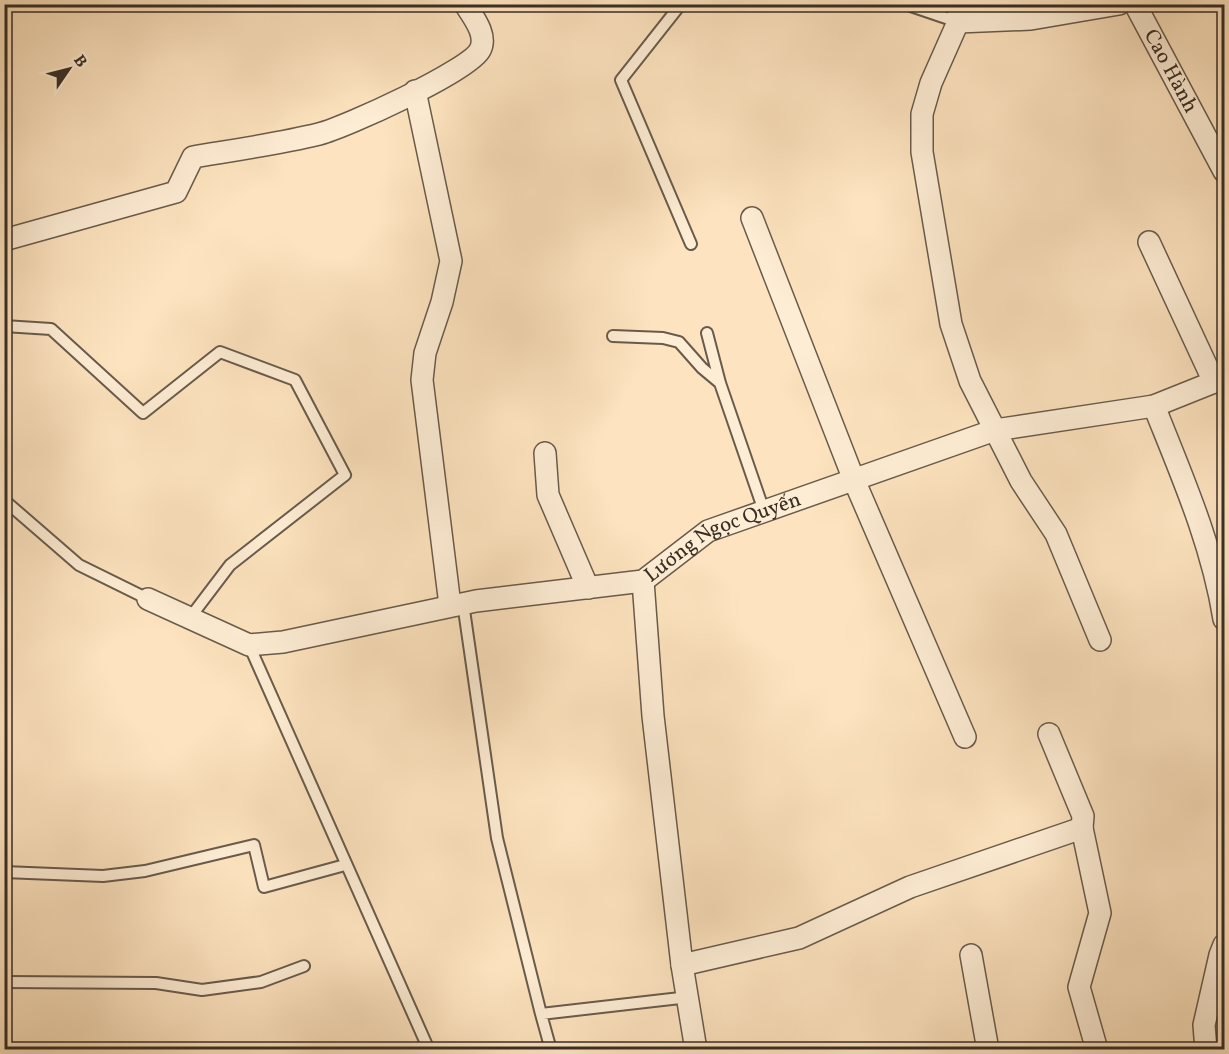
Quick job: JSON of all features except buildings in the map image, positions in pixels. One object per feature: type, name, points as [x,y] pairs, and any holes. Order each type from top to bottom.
[{"type":"street","points":[[4,240],[176,192],[193,157],[318,134],[337,128],[415,91],[469,63],[480,50],[481,31],[465,4]]},
{"type":"street","points":[[1100,640],[1056,534],[1021,481],[970,381],[951,324],[922,152],[922,114],[931,83],[958,13],[1031,19],[1119,4]]},
{"type":"street","name":"Cao Hành","points":[[1135,4],[1224,171]]},
{"type":"street","points":[[415,91],[451,261],[442,302],[424,353],[422,380],[457,604]]},
{"type":"street","points":[[752,218],[854,480],[965,737]]},
{"type":"street","points":[[1149,242],[1219,380]]},
{"type":"street","name":"Lương Ngọc Quyến","points":[[148,599],[249,645],[283,642],[457,604],[643,581],[708,531],[995,430],[1154,406],[1219,380]]},
{"type":"street","points":[[1154,406],[1205,532],[1217,575],[1224,619]]},
{"type":"street","points":[[545,453],[548,495],[588,588]]},
{"type":"street","points":[[643,581],[653,716],[681,965],[689,997],[696,1050]]},
{"type":"street","points":[[1049,734],[1083,816],[1082,828],[1100,913],[1080,987],[1097,1050]]},
{"type":"street","points":[[681,965],[800,938],[910,887],[1082,828]]},
{"type":"street","points":[[1206,1050],[1204,1025],[1224,945]]},
{"type":"street","points":[[971,955],[988,1050]]},
{"type":"lane","points":[[681,4],[621,80],[691,244]]},
{"type":"lane","points":[[905,4],[958,13]]},
{"type":"lane","points":[[4,326],[51,329],[142,413],[220,352],[295,380],[345,475],[230,565],[189,619]]},
{"type":"lane","points":[[707,333],[720,383],[764,512]]},
{"type":"lane","points":[[613,336],[663,338],[679,342],[702,368],[720,383]]},
{"type":"lane","points":[[4,500],[80,565],[148,599]]},
{"type":"lane","points":[[457,604],[497,838],[551,1050]]},
{"type":"lane","points":[[249,645],[345,866],[429,1050]]},
{"type":"lane","points":[[4,872],[104,876],[167,866],[254,845],[264,887],[345,866]]},
{"type":"lane","points":[[4,982],[156,983],[202,990],[261,982],[304,966]]},
{"type":"lane","points":[[541,1014],[689,997]]}]
